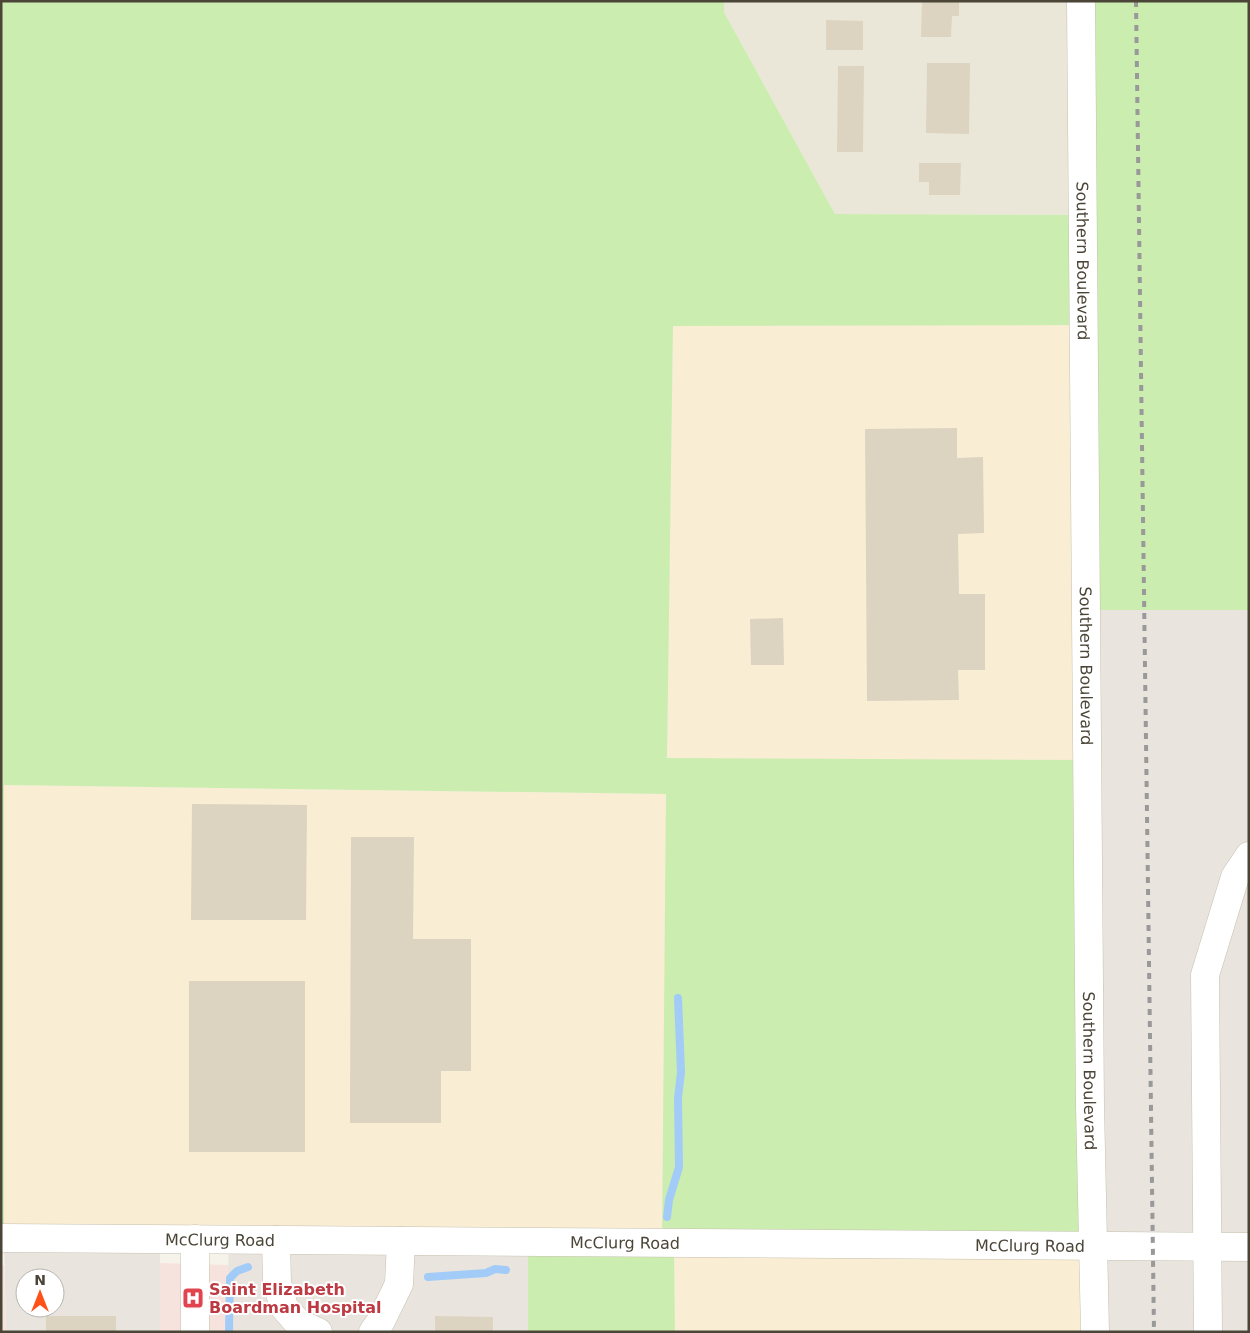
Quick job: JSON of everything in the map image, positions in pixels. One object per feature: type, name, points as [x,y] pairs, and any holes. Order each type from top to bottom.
[{"type":"street","name":"Southern Boulevard","points":[[1081,1],[1090,1087],[1094,1332]]},
{"type":"street","points":[[1208,1332],[1205,975],[1234,877],[1249,856]]},
{"type":"street","name":"McClurg Road","points":[[1,1238],[1249,1247]]},
{"type":"street","points":[[195,1239],[195,1332]]},
{"type":"street","points":[[276,1240],[276,1283],[284,1307],[298,1324],[318,1332]]},
{"type":"street","points":[[373,1332],[381,1321],[399,1284],[401,1241]]},
{"type":"shaded area","points":[[724,1],[1081,1],[1084,215],[835,214],[724,12]]},
{"type":"shaded area","points":[[673,325],[1085,325],[1095,1332],[675,1332],[674,1243],[4,1238],[4,785],[666,794]]},
{"type":"shaded area","points":[[1085,610],[1249,610],[1249,1332],[1095,1332]]},
{"type":"shaded area","points":[[4,1238],[160,1239],[160,1332],[6,1332]]},
{"type":"shaded area","points":[[229,1239],[528,1241],[528,1332],[226,1332]]},
{"type":"shaded area","name":"Saint Elizabeth Boardman Hospital","points":[[160,1263],[228,1265],[226,1332],[160,1332]]},
{"type":"shaded area","points":[[1,1265],[4,1265],[6,1332],[1,1332]]},
{"type":"green space","points":[[1,1],[724,1],[724,12],[835,214],[1083,215],[1081,1],[1249,1],[1249,610],[1085,610],[1084,325],[673,326],[667,758],[1087,760],[1094,1245],[674,1243],[675,1332],[528,1332],[528,1241],[662,1242],[666,794],[4,785],[4,1238],[1,1238]]},
{"type":"building","points":[[922,1],[959,1],[959,16],[952,16],[951,37],[921,37]]},
{"type":"building","points":[[826,20],[863,21],[863,50],[826,50]]},
{"type":"building","points":[[927,63],[970,63],[969,134],[926,133]]},
{"type":"building","points":[[838,66],[864,66],[863,152],[837,152]]},
{"type":"building","points":[[919,163],[961,163],[960,195],[929,195],[929,182],[919,182]]},
{"type":"building","points":[[957,428],[957,458],[983,457],[984,533],[958,534],[959,594],[985,594],[985,670],[958,670],[959,700],[867,701],[865,429]]},
{"type":"building","points":[[783,618],[784,665],[751,665],[750,619]]},
{"type":"building","points":[[192,804],[307,805],[306,920],[191,920]]},
{"type":"building","points":[[351,837],[414,837],[413,939],[471,939],[471,1071],[441,1071],[441,1123],[350,1123]]},
{"type":"building","points":[[189,981],[305,981],[305,1152],[189,1152]]},
{"type":"building","points":[[116,1316],[116,1332],[46,1332],[46,1318]]},
{"type":"building","points":[[435,1316],[493,1317],[493,1332],[435,1332]]},
{"type":"waterway","points":[[667,1217],[669,1200],[679,1167],[678,1098],[681,1072],[678,998]]},
{"type":"waterway","points":[[229,1332],[230,1278],[237,1271],[248,1267]]},
{"type":"waterway","points":[[428,1277],[486,1273],[495,1269],[506,1270]]},
{"type":"railway","points":[[1136,1],[1154,1332]]},
{"type":"place","name":"Saint Elizabeth Boardman Hospital","points":[[193,1298]]}]
